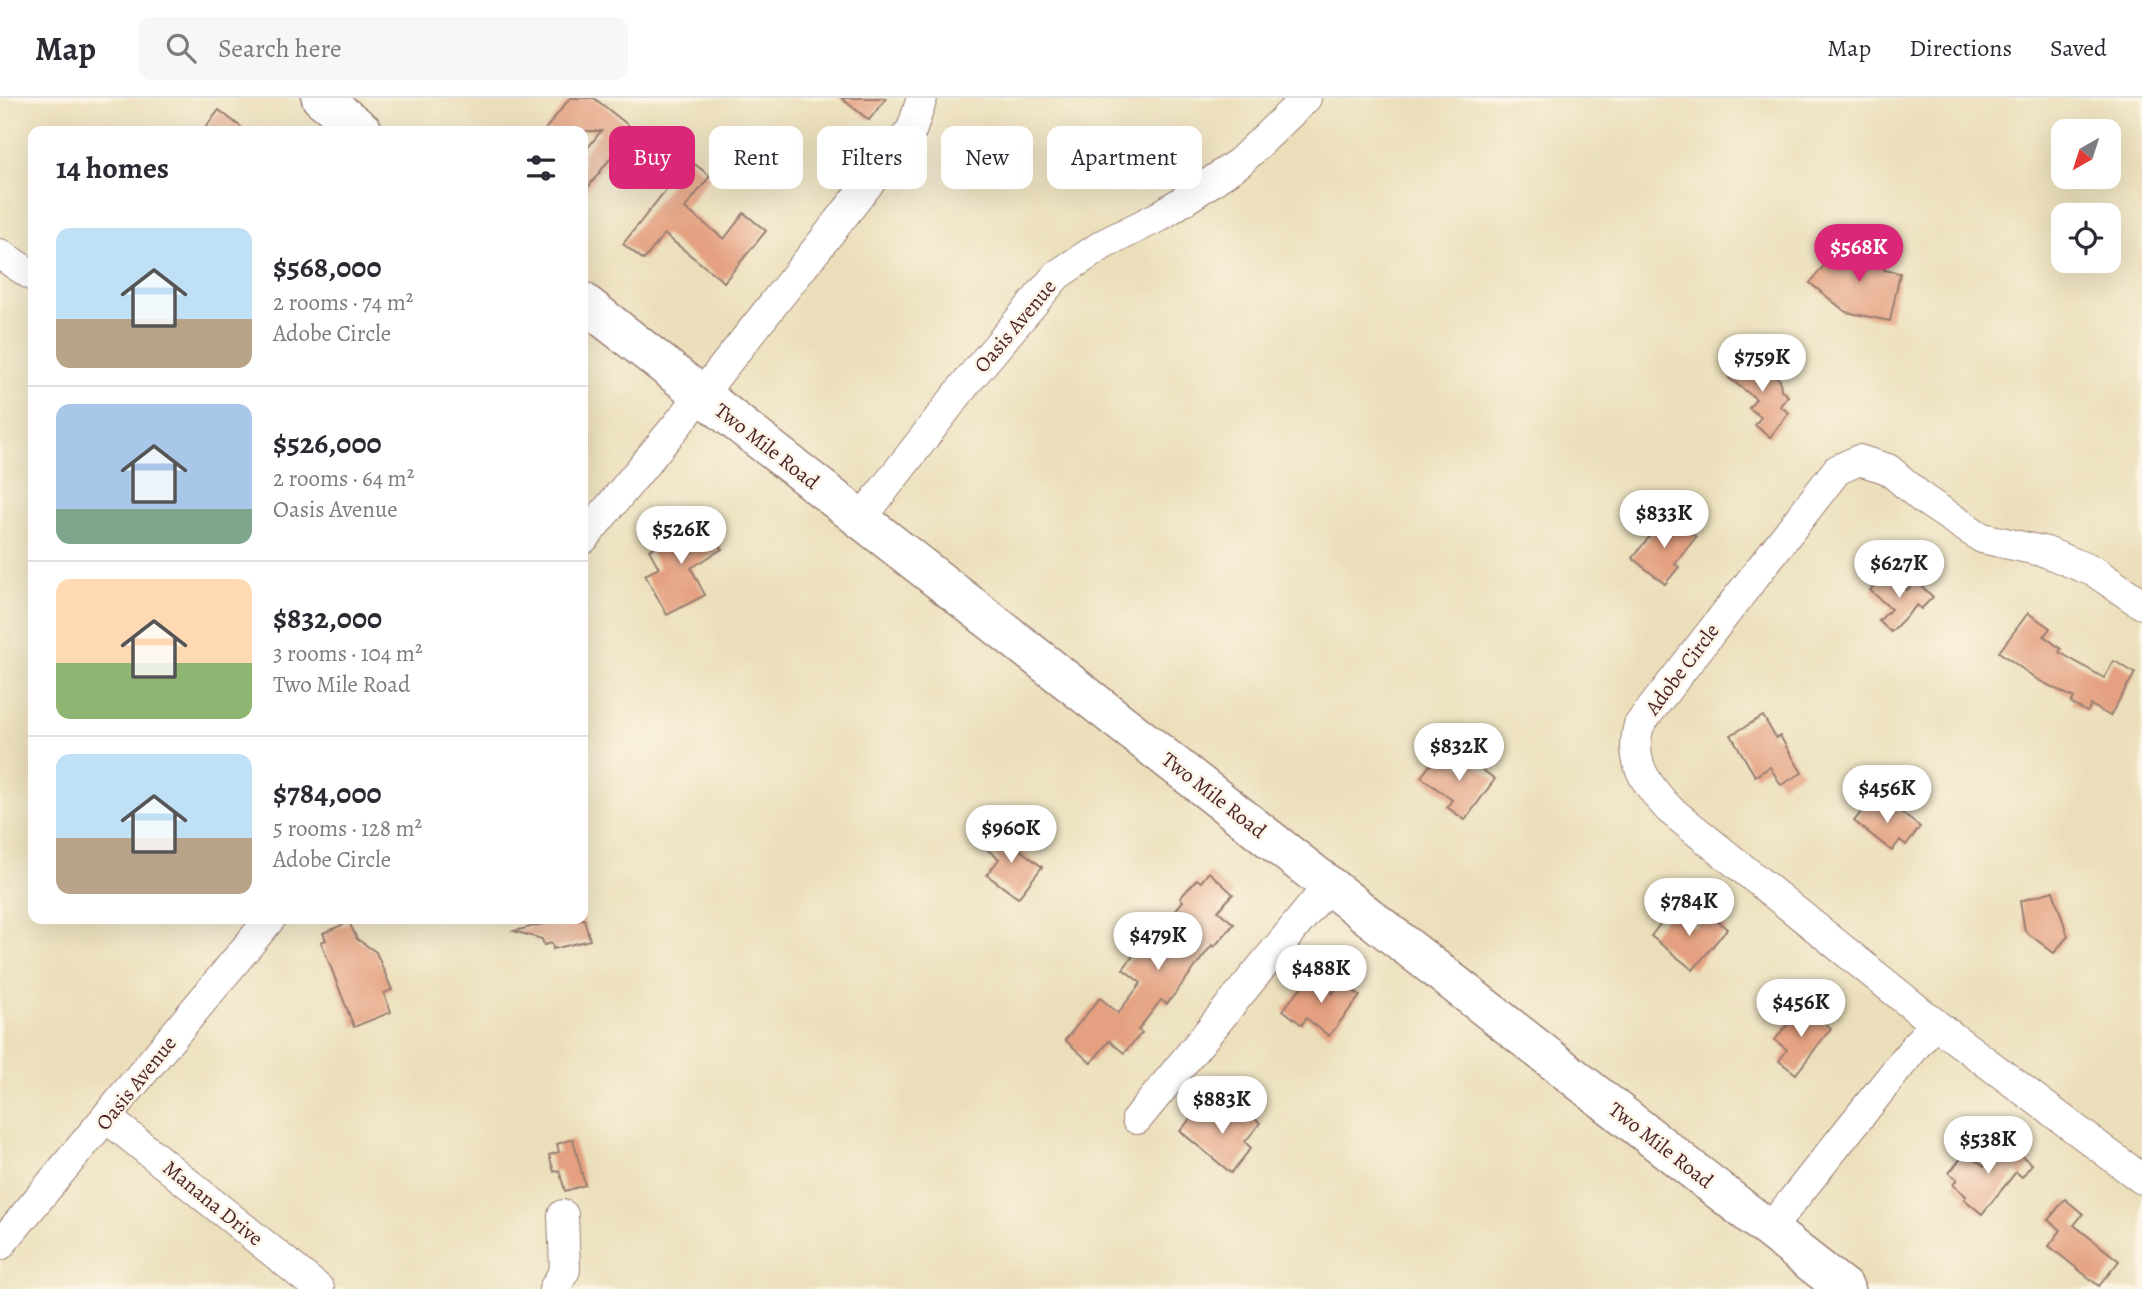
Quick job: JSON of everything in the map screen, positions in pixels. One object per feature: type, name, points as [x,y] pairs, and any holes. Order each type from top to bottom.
[{"type":"main road","points":[[321,98],[357,126]]},
{"type":"main road","name":"Two Mile Road","points":[[588,306],[1845,1289]]},
{"type":"street","points":[[588,532],[912,129],[922,98]]},
{"type":"street","name":"Oasis Avenue","points":[[861,519],[967,382],[1057,275],[1104,244],[1158,217],[1240,162],[1306,98]]},
{"type":"street","points":[[0,254],[28,273]]},
{"type":"street","name":"Adobe Circle","points":[[2142,604],[2095,572],[2046,552],[1983,538],[1923,499],[1888,469],[1859,460],[1837,470],[1639,725],[1634,743],[1635,760],[1647,785],[1669,809],[1934,1023],[2142,1179]]},
{"type":"street","points":[[1137,1119],[1329,885]]},
{"type":"street","name":"Oasis Avenue","points":[[0,1245],[267,924]]},
{"type":"street","points":[[1769,1230],[1934,1023]]},
{"type":"street","name":"Manana Drive","points":[[107,1118],[319,1289]]},
{"type":"street","points":[[554,1289],[565,1270],[564,1214]]},
{"type":"building","points":[[570,98],[594,98],[629,126],[609,126],[609,160],[588,187],[588,148],[601,131],[588,131],[588,126],[548,126]]},
{"type":"building","points":[[841,98],[886,98],[869,120]]},
{"type":"building","points":[[219,110],[240,126],[207,126]]},
{"type":"building","points":[[695,164],[709,177],[685,208],[724,239],[744,213],[766,231],[724,282],[664,234],[644,260],[623,244],[666,189],[695,189]]},
{"type":"building","points":[[1838,248],[1887,258],[1884,270],[1900,273],[1890,321],[1846,312],[1810,283]]},
{"type":"building","points":[[1747,354],[1780,380],[1781,390],[1788,396],[1780,406],[1789,413],[1770,437],[1755,425],[1761,417],[1749,408],[1756,399],[1729,378]]},
{"type":"building","points":[[702,517],[722,549],[691,568],[705,595],[667,615],[645,575],[659,568],[649,550],[688,530],[686,527]]},
{"type":"building","points":[[1664,519],[1670,523],[1673,519],[1696,537],[1675,564],[1679,567],[1665,584],[1632,558]]},
{"type":"building","points":[[1888,572],[1907,590],[1916,581],[1933,597],[1921,609],[1917,605],[1891,632],[1879,621],[1891,609],[1870,590]]},
{"type":"building","points":[[2028,613],[2050,628],[2044,636],[2061,649],[2059,652],[2104,678],[2114,661],[2135,673],[2110,716],[2091,705],[2087,712],[2071,703],[2074,698],[2038,680],[1999,652]]},
{"type":"building","points":[[1763,716],[1776,738],[1780,736],[1802,773],[1781,785],[1770,767],[1755,776],[1731,735]]},
{"type":"building","points":[[1440,752],[1460,767],[1466,758],[1495,779],[1465,820],[1447,807],[1452,800],[1421,777]]},
{"type":"building","points":[[1872,799],[1889,813],[1894,807],[1920,827],[1906,845],[1900,840],[1892,851],[1854,821]]},
{"type":"building","points":[[995,830],[1042,867],[1018,898],[987,875],[999,859],[983,846]]},
{"type":"building","points":[[1209,872],[1233,894],[1218,911],[1234,924],[1214,947],[1212,945],[1167,1004],[1161,1000],[1138,1030],[1142,1033],[1124,1053],[1109,1041],[1091,1063],[1065,1040],[1100,998],[1118,1013],[1141,983],[1123,969],[1142,944],[1161,958],[1187,923],[1174,912],[1183,901],[1180,898],[1197,879],[1201,882]]},
{"type":"building","points":[[2053,891],[2068,936],[2054,953],[2025,931],[2020,901]]},
{"type":"building","points":[[1671,910],[1694,928],[1707,913],[1727,929],[1693,970],[1651,936]]},
{"type":"building","points":[[350,924],[357,939],[376,952],[392,990],[384,993],[391,1012],[354,1027],[321,942],[326,940],[323,933]]},
{"type":"building","points":[[543,924],[585,924],[590,940],[553,949],[552,943],[544,945],[542,939],[514,931]]},
{"type":"building","points":[[1311,975],[1333,993],[1342,982],[1360,996],[1329,1036],[1306,1018],[1302,1025],[1283,1010]]},
{"type":"building","points":[[1802,1006],[1831,1028],[1796,1074],[1779,1061],[1787,1050],[1775,1040]]},
{"type":"building","points":[[1201,1106],[1224,1125],[1239,1106],[1260,1123],[1245,1142],[1251,1148],[1231,1173],[1180,1131]]},
{"type":"building","points":[[573,1139],[585,1185],[565,1191],[559,1170],[554,1172],[549,1155],[559,1152],[557,1144]]},
{"type":"building","points":[[2003,1142],[2032,1164],[2022,1177],[2016,1172],[1982,1214],[1964,1199],[1966,1196],[1953,1185],[1957,1179],[1949,1173],[1966,1152],[1984,1166]]},
{"type":"building","points":[[2065,1199],[2083,1214],[2074,1225],[2119,1261],[2099,1286],[2049,1246],[2061,1230],[2048,1220]]}]
